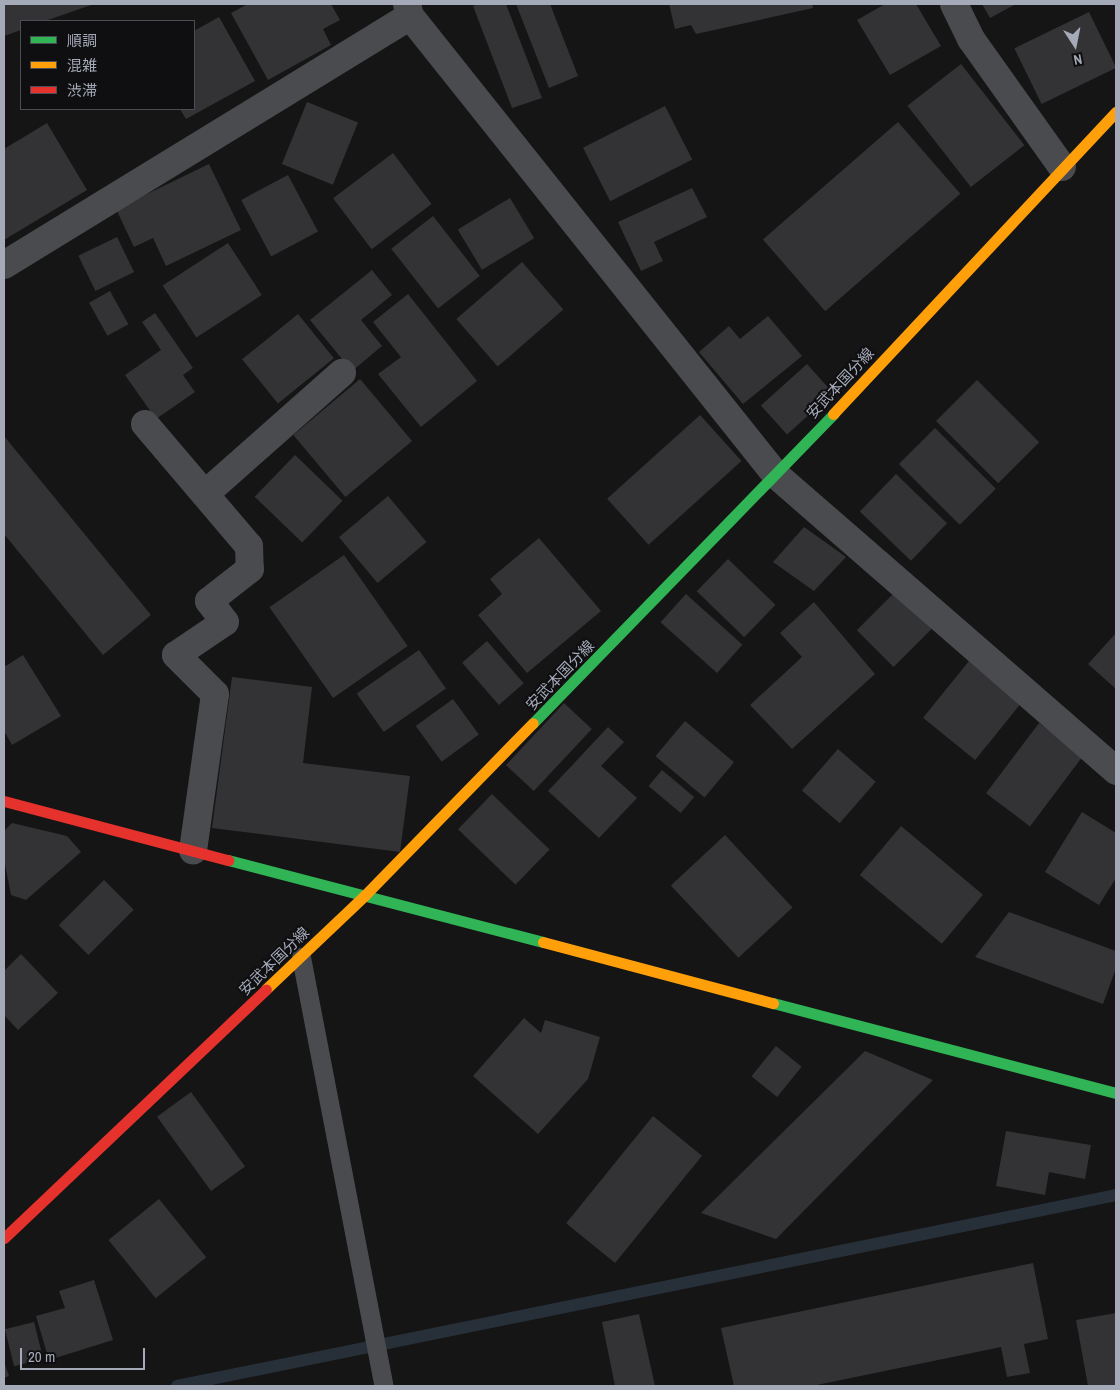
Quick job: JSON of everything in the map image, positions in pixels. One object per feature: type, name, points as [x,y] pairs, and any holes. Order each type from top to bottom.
[{"type":"main road","name":"安武本国分線","points":[[4,1238],[365,895],[776,475],[1062,167],[1116,112]]},
{"type":"main road","points":[[4,801],[1116,1093]]},
{"type":"street","points":[[954,4],[971,39],[1062,167]]},
{"type":"street","points":[[4,265],[409,10],[776,475],[1116,771]]},
{"type":"street","points":[[205,494],[342,373]]},
{"type":"street","points":[[146,424],[249,546],[250,569],[209,601],[225,622],[176,655],[215,694],[193,850]]},
{"type":"lane","points":[[301,957],[384,1386]]},
{"type":"building","points":[[4,4],[94,4],[48,20],[20,20],[20,30],[4,36]]},
{"type":"building","points":[[248,4],[331,4],[340,20],[323,29],[331,45],[268,80],[231,13]]},
{"type":"building","points":[[479,4],[506,4],[542,98],[512,108],[473,6]]},
{"type":"building","points":[[516,4],[550,4],[578,76],[549,88]]},
{"type":"building","points":[[669,4],[812,4],[813,8],[696,34],[691,25],[675,29]]},
{"type":"building","points":[[885,4],[916,4],[941,46],[890,75],[857,20]]},
{"type":"building","points":[[982,4],[1016,4],[990,18]]},
{"type":"building","points":[[1089,12],[1116,68],[1042,104],[1014,48]]},
{"type":"building","points":[[219,17],[255,81],[186,119],[181,110],[195,110],[195,30]]},
{"type":"building","points":[[961,64],[1024,145],[971,187],[907,106]]},
{"type":"building","points":[[307,102],[358,123],[333,185],[282,164]]},
{"type":"building","points":[[665,106],[692,159],[610,201],[583,148]]},
{"type":"building","points":[[898,122],[960,194],[825,311],[763,239]]},
{"type":"building","points":[[47,123],[87,190],[4,240],[4,149]]},
{"type":"building","points":[[393,153],[432,204],[372,249],[333,198]]},
{"type":"building","points":[[209,164],[241,230],[166,266],[153,238],[134,247],[116,209]]},
{"type":"building","points":[[288,175],[318,232],[271,256],[241,200]]},
{"type":"building","points":[[692,188],[707,217],[654,242],[663,261],[641,271],[618,222]]},
{"type":"building","points":[[510,198],[534,238],[482,270],[458,229]]},
{"type":"building","points":[[433,216],[480,276],[438,309],[391,249]]},
{"type":"building","points":[[117,237],[134,272],[95,291],[78,256]]},
{"type":"building","points":[[228,243],[262,295],[196,337],[163,285]]},
{"type":"building","points":[[522,262],[563,310],[498,367],[456,319]]},
{"type":"building","points":[[372,270],[392,295],[361,320],[382,346],[352,371],[310,320]]},
{"type":"building","points":[[110,291],[128,324],[107,336],[89,303]]},
{"type":"building","points":[[408,294],[477,381],[421,427],[378,374],[401,357],[373,322]]},
{"type":"building","points":[[155,313],[193,368],[183,375],[195,392],[156,419],[125,375],[161,350],[142,322]]},
{"type":"building","points":[[298,314],[334,358],[278,404],[242,359]]},
{"type":"building","points":[[768,316],[802,356],[743,404],[699,352],[729,326],[740,339]]},
{"type":"building","points":[[807,364],[833,393],[787,434],[761,405]]},
{"type":"building","points":[[360,379],[412,441],[345,497],[293,435]]},
{"type":"building","points":[[977,380],[1039,442],[998,483],[936,421]]},
{"type":"building","points":[[700,415],[741,461],[649,545],[607,499]]},
{"type":"building","points":[[935,428],[996,489],[960,525],[899,464]]},
{"type":"building","points":[[4,436],[151,615],[103,655],[4,534]]},
{"type":"building","points":[[295,455],[342,501],[302,543],[255,497]]},
{"type":"building","points":[[896,474],[947,523],[911,561],[860,511]]},
{"type":"building","points":[[388,496],[427,542],[378,583],[339,537]]},
{"type":"building","points":[[804,527],[846,557],[814,591],[773,562]]},
{"type":"building","points":[[539,538],[601,611],[527,673],[478,615],[502,594],[490,579]]},
{"type":"building","points":[[344,555],[408,646],[333,698],[269,607]]},
{"type":"building","points":[[728,559],[775,605],[744,637],[697,591]]},
{"type":"building","points":[[895,592],[932,629],[894,667],[857,630]]},
{"type":"building","points":[[686,594],[742,645],[717,673],[661,622]]},
{"type":"building","points":[[814,602],[875,674],[792,749],[750,705],[802,657],[780,633]]},
{"type":"building","points":[[1116,633],[1116,689],[1088,664]]},
{"type":"building","points":[[487,641],[524,683],[499,705],[462,663]]},
{"type":"building","points":[[419,650],[446,689],[384,732],[357,694]]},
{"type":"building","points":[[23,655],[61,716],[12,745],[4,731],[4,667]]},
{"type":"building","points":[[969,661],[1021,703],[975,760],[923,718]]},
{"type":"building","points":[[232,677],[312,687],[303,763],[410,776],[400,852],[212,828]]},
{"type":"building","points":[[453,699],[479,735],[442,762],[416,726]]},
{"type":"building","points":[[564,703],[592,729],[534,791],[506,765]]},
{"type":"building","points":[[685,721],[734,762],[704,797],[655,756]]},
{"type":"building","points":[[1039,723],[1083,756],[1030,826],[986,793]]},
{"type":"building","points":[[608,727],[624,742],[601,766],[637,798],[599,838],[548,791]]},
{"type":"building","points":[[838,749],[876,782],[840,823],[802,791]]},
{"type":"building","points":[[662,770],[694,797],[681,813],[649,786]]},
{"type":"building","points":[[492,794],[550,850],[516,885],[458,829]]},
{"type":"building","points":[[1082,812],[1116,833],[1116,878],[1099,905],[1045,872]]},
{"type":"building","points":[[12,823],[67,836],[81,852],[26,900],[11,895],[4,859],[4,831]]},
{"type":"building","points":[[901,826],[983,895],[942,944],[860,875]]},
{"type":"building","points":[[725,835],[793,907],[738,958],[671,885]]},
{"type":"building","points":[[104,880],[134,910],[88,955],[59,925]]},
{"type":"building","points":[[1009,912],[1116,951],[1116,968],[1103,1004],[975,957]]},
{"type":"building","points":[[21,954],[58,993],[18,1030],[4,1015],[4,971]]},
{"type":"building","points":[[524,1018],[541,1033],[545,1020],[600,1037],[588,1079],[538,1134],[473,1076]]},
{"type":"building","points":[[776,1046],[802,1067],[777,1097],[751,1076]]},
{"type":"building","points":[[865,1051],[933,1080],[776,1239],[701,1213]]},
{"type":"building","points":[[191,1092],[245,1166],[211,1191],[157,1117]]},
{"type":"building","points":[[653,1116],[702,1156],[615,1263],[566,1223]]},
{"type":"building","points":[[1006,1131],[1091,1145],[1085,1179],[1049,1172],[1045,1195],[996,1186]]},
{"type":"building","points":[[159,1199],[206,1257],[156,1298],[108,1240]]},
{"type":"building","points":[[1033,1263],[1048,1339],[1024,1344],[1030,1373],[1007,1377],[1001,1347],[812,1386],[734,1386],[721,1328]]},
{"type":"building","points":[[94,1280],[113,1340],[49,1360],[36,1316],[65,1308],[59,1291]]},
{"type":"building","points":[[1116,1313],[1116,1386],[1088,1386],[1076,1320]]},
{"type":"building","points":[[639,1314],[655,1386],[615,1386],[602,1322]]},
{"type":"building","points":[[34,1322],[43,1359],[14,1366],[5,1329]]},
{"type":"building","points":[[4,1362],[9,1376],[4,1378]]},
{"type":"waterway","points":[[177,1386],[1116,1195]]},
{"type":"traffic: fast","points":[[533,723],[833,414]]},
{"type":"traffic: fast","points":[[228,860],[543,942]]},
{"type":"traffic: fast","points":[[773,1003],[1116,1093]]},
{"type":"traffic: slow","points":[[833,414],[1116,112]]},
{"type":"traffic: slow","points":[[266,989],[365,895],[533,723]]},
{"type":"traffic: slow","points":[[543,942],[773,1003]]},
{"type":"traffic: jam","points":[[4,801],[228,860]]},
{"type":"traffic: jam","points":[[4,1238],[266,989]]}]
